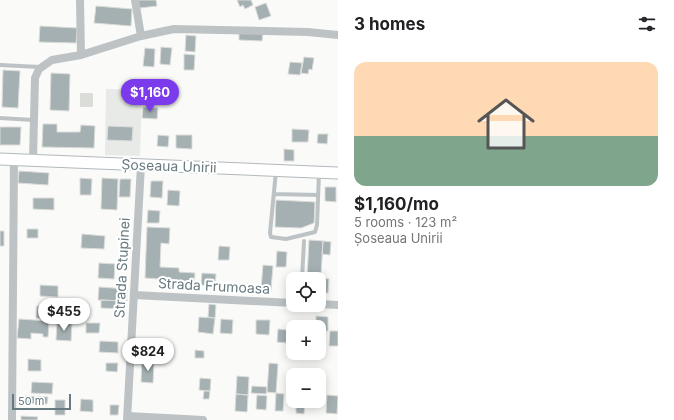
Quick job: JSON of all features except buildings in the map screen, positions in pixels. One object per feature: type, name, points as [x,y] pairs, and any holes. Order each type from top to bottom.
[{"type":"main road","name":"Șoseaua Unirii","points":[[0,159],[338,173]]},
{"type":"street","points":[[80,0],[81,55]]},
{"type":"street","points":[[134,0],[141,36]]},
{"type":"street","points":[[33,160],[34,84],[36,74],[40,67],[52,60],[81,55],[141,36],[174,29],[196,28],[308,32],[338,35]]},
{"type":"street","points":[[12,420],[14,160]]},
{"type":"street","name":"Strada Stupinei","points":[[128,418],[140,164]]},
{"type":"street","name":"Strada Frumoasa","points":[[134,295],[286,303]]},
{"type":"street","points":[[326,304],[338,305]]},
{"type":"street","points":[[128,418],[203,420]]},
{"type":"lane","points":[[0,65],[40,67]]},
{"type":"lane","points":[[0,118],[33,120]]},
{"type":"lane","points":[[276,170],[270,233],[271,237],[286,239],[315,232],[317,225],[318,172]]},
{"type":"lane","points":[[274,194],[318,195]]},
{"type":"lane","points":[[302,272],[304,241]]},
{"type":"shaded area","points":[[106,89],[142,90],[140,156],[105,155]]},
{"type":"shaded area","points":[[80,93],[93,93],[93,107],[80,107]]}]
